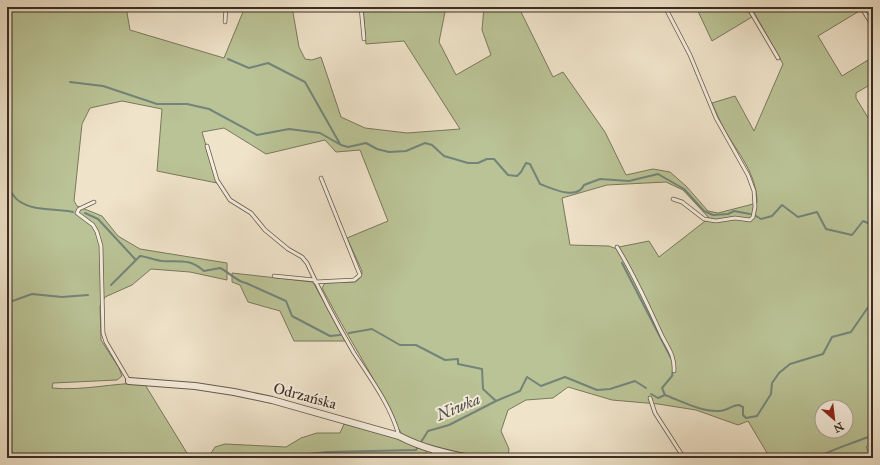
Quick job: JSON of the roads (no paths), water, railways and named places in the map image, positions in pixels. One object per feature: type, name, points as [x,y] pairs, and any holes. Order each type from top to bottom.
[{"type":"street","name":"Odrzańska","points":[[128,380],[162,382],[234,392],[272,400],[400,436],[412,443],[427,448],[469,458]]},
{"type":"lane","points":[[225,22],[226,7]]},
{"type":"lane","points":[[361,7],[364,39]]},
{"type":"lane","points":[[665,7],[690,55],[716,118],[748,175],[754,191],[755,207],[753,217],[750,220],[735,218],[716,221],[704,219],[682,202],[673,199]]},
{"type":"lane","points":[[748,7],[778,58]]},
{"type":"lane","points":[[863,10],[873,26]]},
{"type":"lane","points":[[207,146],[217,180],[230,200],[251,213],[265,230],[288,249],[305,260],[344,335],[382,398],[397,426],[400,436]]},
{"type":"lane","points":[[274,276],[315,281],[354,280],[360,275],[320,178]]},
{"type":"lane","points":[[94,202],[79,209],[77,214],[93,225],[97,232],[102,256],[103,332],[106,342],[128,380]]},
{"type":"lane","points":[[617,247],[642,290],[663,338],[672,352],[675,363],[674,371]]},
{"type":"lane","points":[[650,398],[656,413],[684,458]]},
{"type":"lane","points":[[429,458],[436,450]]},
{"type":"waterway","points":[[228,59],[249,68],[268,63],[305,82],[340,144]]},
{"type":"waterway","points":[[70,82],[103,86],[157,104],[187,104],[209,109],[257,135],[289,129],[320,133],[341,145],[348,147],[366,143],[377,149],[389,152],[406,151],[425,143],[432,145],[444,156],[468,163],[478,163],[487,159],[494,159],[508,175],[517,176],[526,163],[530,164],[540,184],[570,193],[581,190],[584,185],[600,179],[629,181],[658,174],[684,189],[704,211],[713,215],[728,214],[734,211],[750,214]]},
{"type":"waterway","points":[[7,186],[15,198],[32,207],[73,212]]},
{"type":"waterway","points":[[756,216],[761,219],[772,216],[782,205],[798,217],[817,212],[826,229],[852,235],[863,221],[873,225]]},
{"type":"waterway","points":[[85,213],[98,219],[135,259]]},
{"type":"waterway","points":[[111,285],[140,256],[162,261],[189,262],[204,271],[220,268],[239,281],[286,301],[292,316],[330,336],[340,335]]},
{"type":"waterway","points":[[622,263],[671,358]]},
{"type":"waterway","points":[[7,303],[32,294],[62,297],[88,295]]},
{"type":"waterway","name":"Niwka","points":[[651,394],[658,398],[665,395],[691,406],[712,411],[722,411],[739,405],[743,407],[743,415],[746,418],[757,416],[771,394],[772,383],[779,373],[790,364],[823,354],[832,337],[851,332],[873,300]]},
{"type":"waterway","points":[[349,333],[372,329],[400,345],[416,345],[445,360],[458,359],[458,364],[482,369],[483,389],[496,401]]},
{"type":"waterway","points":[[665,395],[662,388],[672,376],[673,370]]},
{"type":"waterway","name":"Niwka","points":[[268,458],[327,452],[416,450],[428,431],[449,425],[496,401],[520,391],[527,377],[541,386],[565,377],[597,390],[610,389],[635,381],[646,388]]},
{"type":"waterway","name":"Niwka","points":[[816,458],[830,451],[873,435]]}]
